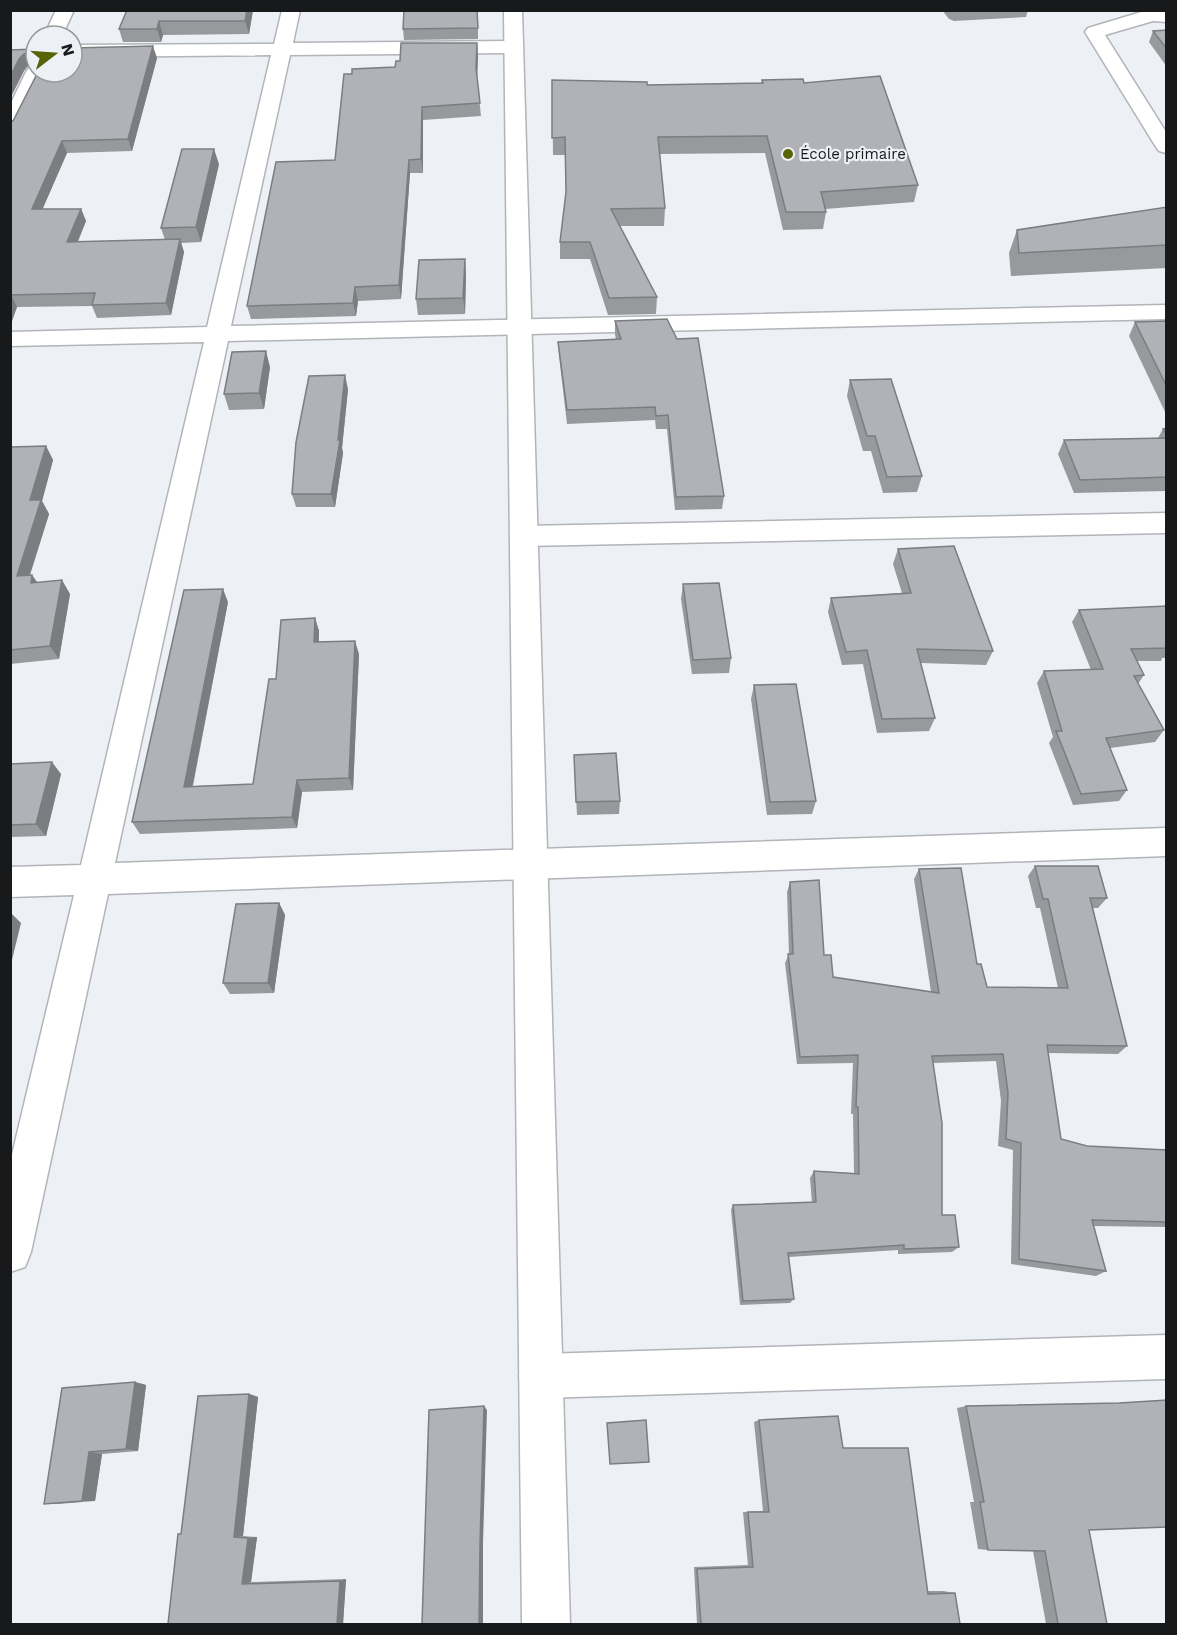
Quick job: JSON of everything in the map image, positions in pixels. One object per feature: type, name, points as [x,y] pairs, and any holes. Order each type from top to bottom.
[{"type":"street","points":[[59,24],[65,10]]},
{"type":"street","points":[[10,1252],[291,10]]},
{"type":"street","points":[[513,10],[546,1624]]},
{"type":"street","points":[[1167,17],[1152,15],[1094,32],[1167,147]]},
{"type":"street","points":[[84,51],[513,47]]},
{"type":"street","points":[[10,127],[30,84]]},
{"type":"street","points":[[10,339],[1167,312]]},
{"type":"street","points":[[524,536],[1167,523]]},
{"type":"street","points":[[10,882],[1167,842]]},
{"type":"street","points":[[541,1376],[1167,1357]]},
{"type":"building","points":[[127,10],[247,10],[245,21],[159,21],[157,29],[119,29]]},
{"type":"building","points":[[404,10],[477,10],[478,28],[403,29]]},
{"type":"building","points":[[1167,30],[1167,49],[1153,31]]},
{"type":"building","points":[[401,43],[477,43],[476,68],[480,103],[422,107],[421,159],[409,160],[399,285],[355,287],[353,303],[247,306],[276,162],[335,160],[344,74],[352,74],[352,69],[395,67],[396,61],[400,61]]},
{"type":"building","points":[[153,46],[128,139],[62,141],[32,209],[81,209],[67,242],[180,239],[166,303],[92,305],[95,293],[10,295],[10,121],[13,121],[32,84],[84,84],[84,48]]},
{"type":"building","points":[[24,49],[24,54],[10,77],[10,50]]},
{"type":"building","points":[[880,76],[918,185],[821,192],[826,212],[786,212],[767,136],[658,137],[665,208],[611,209],[657,297],[609,298],[590,242],[560,242],[566,192],[565,137],[552,138],[552,80],[647,82],[647,85],[763,83],[762,80],[803,79],[804,83]]},
{"type":"building","points":[[182,149],[214,149],[196,227],[161,228]]},
{"type":"building","points":[[1167,207],[1167,245],[1019,253],[1017,230]]},
{"type":"building","points":[[465,259],[463,298],[416,299],[419,260]]},
{"type":"building","points":[[667,319],[677,339],[698,338],[724,496],[676,497],[668,415],[656,416],[655,407],[567,410],[558,342],[621,339],[615,321]]},
{"type":"building","points":[[1167,321],[1167,387],[1135,322]]},
{"type":"building","points":[[266,351],[259,393],[224,394],[232,352]]},
{"type":"building","points":[[345,375],[338,440],[340,440],[331,494],[292,494],[296,442],[309,376]]},
{"type":"building","points":[[891,379],[922,476],[887,477],[875,436],[867,436],[850,380]]},
{"type":"building","points":[[1167,438],[1167,477],[1080,480],[1064,440]]},
{"type":"building","points":[[46,446],[30,500],[41,500],[17,576],[32,575],[31,583],[62,580],[50,646],[10,650],[10,447]]},
{"type":"building","points":[[954,546],[993,651],[917,649],[935,718],[882,719],[867,650],[846,652],[831,598],[911,593],[898,549]]},
{"type":"building","points":[[719,583],[731,658],[693,660],[683,584]]},
{"type":"building","points":[[223,589],[184,787],[253,784],[269,679],[276,679],[281,620],[315,618],[314,642],[355,641],[349,778],[297,780],[292,817],[132,822],[184,590]]},
{"type":"building","points":[[1167,606],[1167,648],[1131,649],[1144,675],[1134,676],[1164,730],[1106,738],[1127,790],[1081,794],[1056,731],[1062,731],[1044,671],[1103,669],[1079,610]]},
{"type":"building","points":[[796,684],[816,801],[770,802],[754,685]]},
{"type":"building","points":[[616,753],[620,801],[576,802],[574,755]]},
{"type":"building","points":[[52,762],[36,824],[10,825],[10,764]]},
{"type":"building","points":[[1035,866],[1098,866],[1107,898],[1090,898],[1127,1046],[1047,1045],[1061,1139],[1087,1146],[1167,1150],[1167,1222],[1092,1220],[1106,1271],[1019,1259],[1021,1143],[1006,1139],[1008,1093],[1003,1054],[932,1056],[942,1123],[942,1215],[955,1215],[959,1247],[904,1249],[904,1245],[788,1253],[794,1299],[743,1301],[733,1205],[816,1202],[814,1171],[859,1174],[858,1107],[856,1107],[858,1055],[800,1057],[788,954],[793,954],[790,882],[819,880],[824,955],[831,955],[833,977],[939,993],[919,869],[961,868],[977,964],[981,964],[987,987],[1068,988],[1048,899],[1043,899]]},
{"type":"building","points":[[279,903],[268,983],[223,983],[236,904]]},
{"type":"building","points":[[135,1382],[126,1449],[89,1452],[82,1501],[44,1504],[62,1388]]},
{"type":"building","points":[[249,1394],[234,1537],[248,1538],[242,1584],[340,1581],[337,1624],[168,1624],[178,1534],[181,1534],[198,1396]]},
{"type":"building","points":[[1167,1400],[1167,1527],[1089,1530],[1107,1624],[1058,1624],[1045,1551],[988,1550],[980,1502],[984,1502],[966,1406]]},
{"type":"building","points":[[484,1406],[479,1624],[422,1624],[429,1410]]},
{"type":"building","points":[[838,1416],[843,1448],[908,1448],[928,1594],[955,1593],[960,1624],[701,1624],[697,1569],[753,1567],[748,1512],[769,1512],[759,1420]]},
{"type":"building","points":[[646,1420],[649,1462],[610,1464],[607,1423]]},
{"type":"place","name":"École primaire","points":[[788,154]]}]
